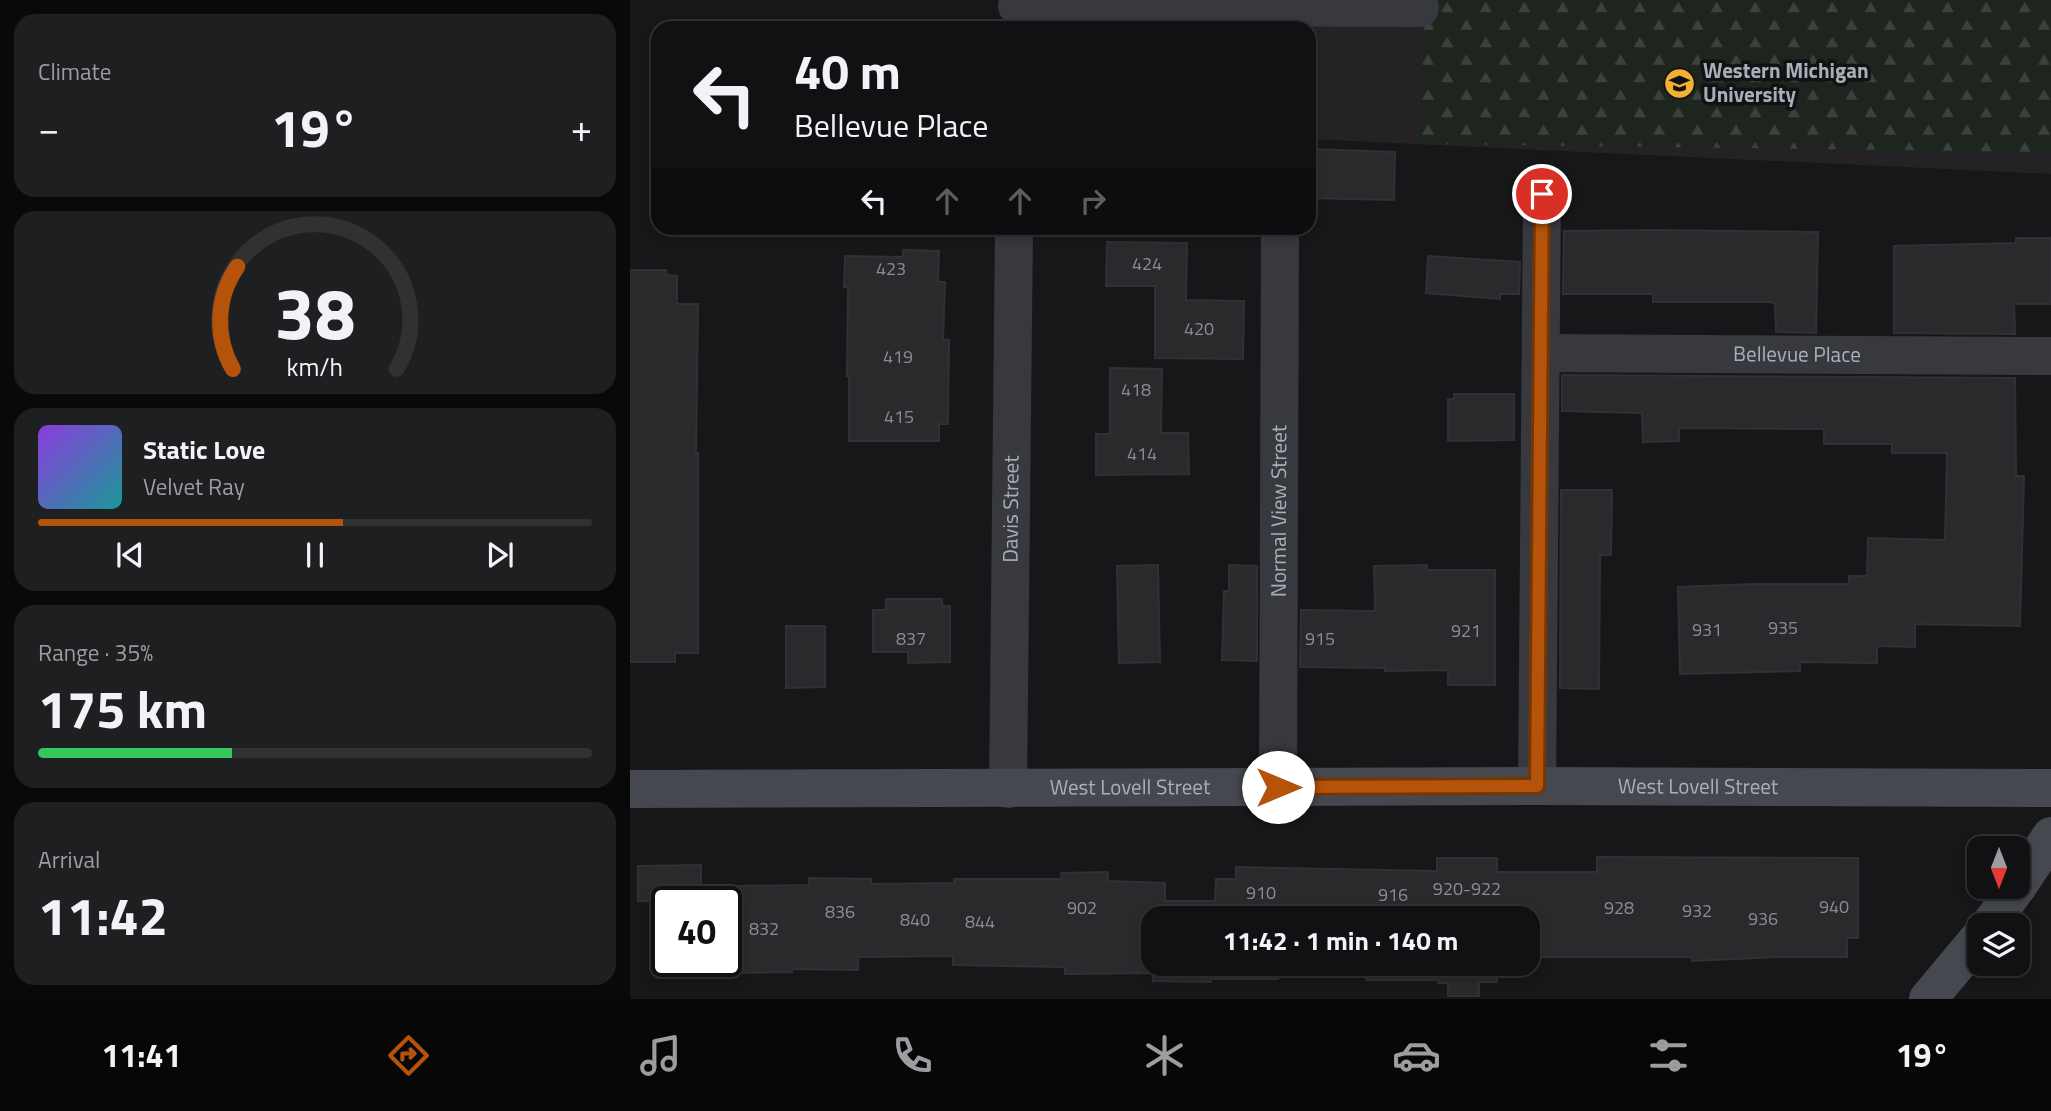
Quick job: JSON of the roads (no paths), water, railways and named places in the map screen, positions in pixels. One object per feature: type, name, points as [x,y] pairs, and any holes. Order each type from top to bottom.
[{"type":"street","points":[[1017,11],[1420,8]]},
{"type":"street","points":[[1537,786],[1542,194]]},
{"type":"street","name":"Davis Street","points":[[1008,789],[1014,235]]},
{"type":"street","name":"Normal View Street","points":[[1278,787],[1280,235]]},
{"type":"street","name":"Bellevue Place","points":[[1541,354],[2051,356]]},
{"type":"street","name":"West Lovell Street","points":[[630,789],[1537,786],[2051,788]]},
{"type":"street","points":[[2030,868],[2051,836]]},
{"type":"street","points":[[1927,999],[1967,951]]},
{"type":"place","name":"Western Michigan University","points":[[1680,83]]}]
